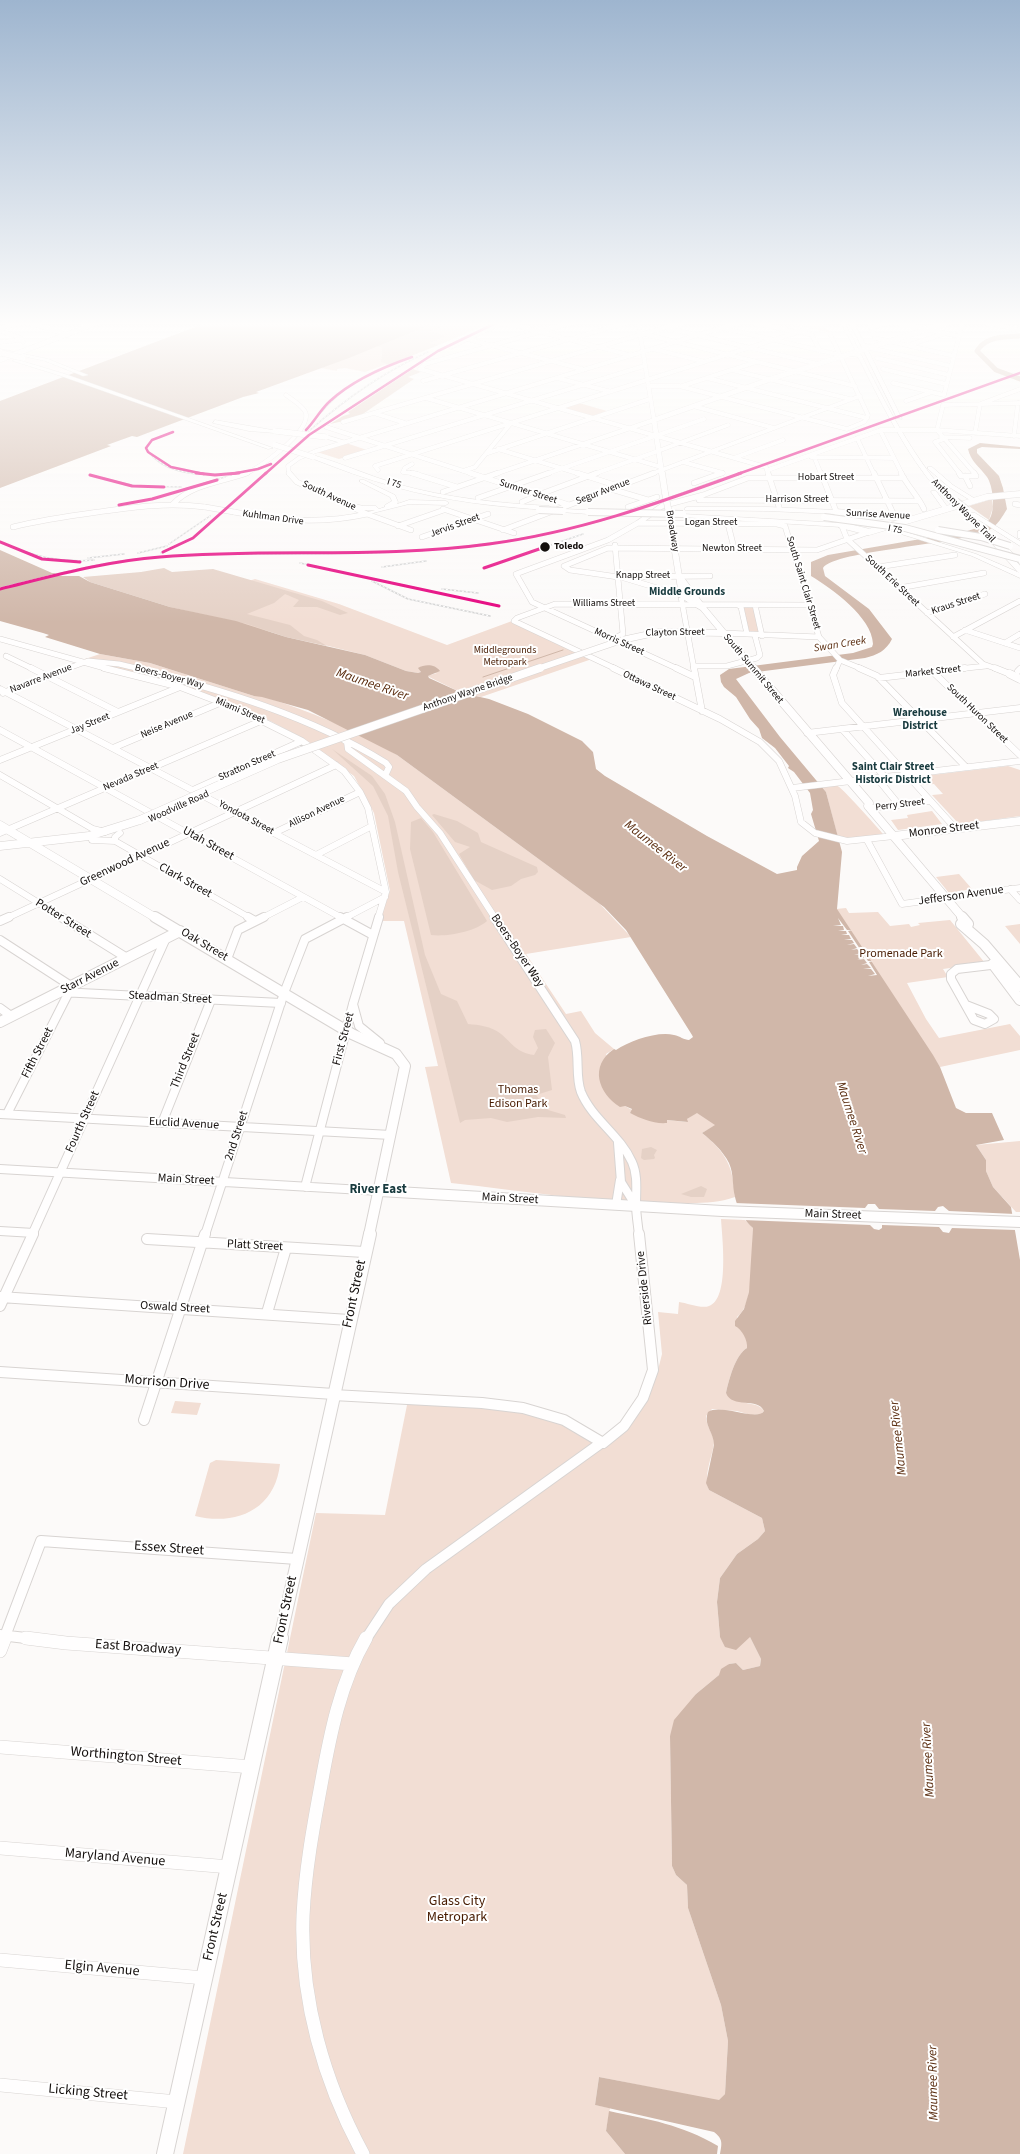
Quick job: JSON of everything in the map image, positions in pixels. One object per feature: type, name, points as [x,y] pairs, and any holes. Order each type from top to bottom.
[{"type":"highway","name":"I 75","points":[[201,422],[273,447],[310,457],[398,486],[458,499],[495,504],[549,508],[570,506],[589,510],[642,514],[683,512],[823,518],[890,529],[956,544],[1020,561]]},
{"type":"highway","points":[[203,422],[249,429],[326,437],[344,442]]},
{"type":"highway","name":"Anthony Wayne Trail","points":[[894,422],[922,469],[954,501],[976,519],[1000,531],[1011,543]]},
{"type":"highway","name":"Anthony Wayne Trail","points":[[902,422],[937,480],[954,501]]},
{"type":"highway","name":"I 75","points":[[310,457],[362,481],[396,491],[444,500],[563,512],[589,510],[768,513],[823,518],[906,528],[1020,561]]},
{"type":"highway","points":[[930,468],[951,486],[975,501]]},
{"type":"highway","points":[[922,469],[930,486],[946,509]]},
{"type":"highway","points":[[362,481],[396,499],[394,503],[367,514]]},
{"type":"highway","points":[[367,514],[400,504],[422,501],[495,510],[539,510]]},
{"type":"highway","points":[[340,502],[363,508],[383,508]]},
{"type":"highway","points":[[683,512],[768,509],[836,512]]},
{"type":"highway","points":[[683,512],[842,525]]},
{"type":"highway","points":[[823,518],[856,518],[966,534],[1020,544]]},
{"type":"highway","name":"Anthony Wayne Trail","points":[[976,519],[989,536]]},
{"type":"highway","points":[[890,529],[975,556],[1020,576]]},
{"type":"highway","points":[[989,536],[1020,561]]},
{"type":"highway","points":[[1011,543],[1020,551]]},
{"type":"main road","name":"Broadway","points":[[654,422],[679,576],[680,593]]},
{"type":"main road","points":[[842,525],[869,532],[987,497],[1020,494]]},
{"type":"main road","name":"Sunrise Avenue","points":[[836,512],[895,518],[920,517]]},
{"type":"main road","name":"Anthony Wayne Trail","points":[[989,536],[1020,570]]},
{"type":"main road","name":"Broadway","points":[[679,576],[693,596]]},
{"type":"main road","points":[[680,593],[693,596]]},
{"type":"main road","name":"South Summit Street","points":[[693,596],[701,603],[700,605],[807,733],[814,745],[846,781],[863,805],[869,807],[894,836],[944,898],[945,903],[961,925],[967,927],[979,942],[977,945],[997,964]]},
{"type":"main road","name":"Clayton Street","points":[[624,641],[688,634],[725,635]]},
{"type":"main road","name":"Anthony Wayne Bridge","points":[[316,747],[624,641]]},
{"type":"main road","points":[[1010,674],[1019,671]]},
{"type":"main road","points":[[1010,674],[1020,679]]},
{"type":"main road","name":"Woodville Road","points":[[33,843],[68,842],[120,833],[143,821],[316,747]]},
{"type":"main road","name":"Woodville Road","points":[[1,845],[91,838],[143,821]]},
{"type":"main road","name":"Monroe Street","points":[[894,836],[1019,822]]},
{"type":"main road","name":"Oak Street","points":[[0,824],[346,1030],[396,1054],[405,1066]]},
{"type":"main road","points":[[53,856],[53,851],[56,847],[68,842]]},
{"type":"main road","name":"Starr Avenue","points":[[0,1022],[67,990],[180,931]]},
{"type":"main road","points":[[997,964],[1014,982],[1020,1000]]},
{"type":"main road","name":"Front Street","points":[[165,2154],[230,1867],[364,1252],[380,1191],[405,1066]]},
{"type":"main road","name":"Main Street","points":[[380,1191],[722,1211],[1020,1222]]},
{"type":"street","points":[[173,504],[178,497],[186,492],[251,472],[294,437],[304,422]]},
{"type":"street","points":[[401,422],[406,423]]},
{"type":"street","name":"South Avenue","points":[[411,422],[344,442],[292,463],[288,468],[289,474],[297,482],[367,514],[411,530]]},
{"type":"street","points":[[345,458],[463,422]]},
{"type":"street","points":[[506,422],[661,468]]},
{"type":"street","points":[[377,468],[515,422]]},
{"type":"street","points":[[488,453],[581,422]]},
{"type":"street","points":[[604,422],[767,468],[814,455],[882,430],[937,430],[1020,436]]},
{"type":"street","points":[[442,492],[650,422]]},
{"type":"street","points":[[478,498],[697,422]]},
{"type":"street","points":[[750,422],[774,428]]},
{"type":"street","name":"Segur Avenue","points":[[503,530],[570,506],[648,475],[661,468],[683,462],[791,422]]},
{"type":"street","points":[[816,422],[847,429],[864,422]]},
{"type":"street","points":[[937,430],[939,422]]},
{"type":"street","points":[[976,433],[978,422]]},
{"type":"street","points":[[1014,436],[1016,422]]},
{"type":"street","points":[[463,471],[475,467],[511,423]]},
{"type":"street","points":[[522,502],[728,425]]},
{"type":"street","name":"Sumner Street","points":[[326,427],[570,506]]},
{"type":"street","points":[[882,430],[904,478],[924,509]]},
{"type":"street","points":[[937,430],[943,438],[957,456],[964,460],[977,474],[961,476],[935,442],[943,438],[970,438]]},
{"type":"street","points":[[857,438],[894,515]]},
{"type":"street","points":[[943,438],[964,441]]},
{"type":"street","points":[[734,458],[783,440]]},
{"type":"street","points":[[498,449],[618,486]]},
{"type":"street","points":[[814,455],[894,458]]},
{"type":"street","name":"South Erie Street","points":[[814,455],[847,539],[986,666],[1010,674]]},
{"type":"street","points":[[946,456],[957,456]]},
{"type":"street","points":[[683,462],[723,473],[694,483]]},
{"type":"street","points":[[412,464],[405,468],[403,472],[417,474],[457,487]]},
{"type":"street","points":[[767,468],[779,507]]},
{"type":"street","points":[[648,475],[663,478]]},
{"type":"street","points":[[965,476],[970,486]]},
{"type":"street","name":"Hobart Street","points":[[718,489],[748,478],[904,478]]},
{"type":"street","points":[[611,489],[648,500]]},
{"type":"street","points":[[612,639],[623,634],[620,604],[621,576],[614,537],[638,523],[654,510],[662,506],[718,489],[720,491],[724,506]]},
{"type":"street","points":[[178,497],[180,502],[189,505]]},
{"type":"street","points":[[628,507],[657,497]]},
{"type":"street","name":"Harrison Street","points":[[699,500],[919,501]]},
{"type":"street","name":"Kuhlman Drive","points":[[12,527],[62,517],[134,506],[173,504],[205,507],[279,521],[310,522],[336,520],[367,514]]},
{"type":"street","points":[[399,526],[444,509],[514,533]]},
{"type":"street","name":"Jervis Street","points":[[422,537],[488,514]]},
{"type":"street","name":"Logan Street","points":[[638,523],[784,525]]},
{"type":"street","points":[[728,524],[734,548],[732,549]]},
{"type":"street","name":"South Saint Clair Street","points":[[784,525],[793,549],[819,637],[841,662]]},
{"type":"street","points":[[854,545],[860,537],[869,532]]},
{"type":"street","name":"Newton Street","points":[[576,571],[567,569],[564,566],[603,550],[615,548],[824,549],[847,539],[869,532]]},
{"type":"street","name":"Morris Street","points":[[614,537],[516,574],[531,600],[542,607],[695,677]]},
{"type":"street","points":[[878,567],[955,555]]},
{"type":"street","name":"Knapp Street","points":[[576,571],[621,576],[710,576]]},
{"type":"street","points":[[899,588],[984,573]]},
{"type":"street","points":[[621,576],[680,593]]},
{"type":"street","name":"Broadway","points":[[680,593],[681,603],[684,605],[695,677],[702,711]]},
{"type":"street","name":"Kraus Street","points":[[927,613],[985,594]]},
{"type":"street","points":[[684,605],[693,596]]},
{"type":"street","points":[[953,637],[1020,601]]},
{"type":"street","name":"Williams Street","points":[[542,607],[555,604],[810,605]]},
{"type":"street","points":[[694,666],[723,666],[748,663],[760,655],[741,607],[738,605]]},
{"type":"street","points":[[755,605],[762,636]]},
{"type":"street","name":"Ottawa Street","points":[[542,607],[517,618],[514,621],[724,722],[768,749],[779,761],[792,788],[801,822]]},
{"type":"street","points":[[965,630],[1020,648]]},
{"type":"street","points":[[1005,643],[1020,634]]},
{"type":"street","name":"Clayton Street","points":[[725,635],[819,637]]},
{"type":"street","name":"Miami Street","points":[[0,639],[82,663],[180,687],[222,702],[263,720],[302,741],[336,764],[348,776],[360,792],[368,808],[385,894]]},
{"type":"street","points":[[6,656],[118,712]]},
{"type":"street","name":"Boers-Boyer Way","points":[[82,663],[97,660],[179,678],[294,718],[343,739],[386,763],[388,767],[385,776]]},
{"type":"street","points":[[956,829],[842,703],[833,675],[841,662],[866,670],[879,678],[966,767]]},
{"type":"street","name":"Navarre Avenue","points":[[2,692],[82,663]]},
{"type":"street","name":"Market Street","points":[[879,678],[986,666]]},
{"type":"street","points":[[833,675],[844,670],[866,670]]},
{"type":"street","name":"South Huron Street","points":[[933,672],[1020,755]]},
{"type":"street","name":"Jay Street","points":[[0,760],[180,687]]},
{"type":"street","name":"Yondota Street","points":[[2,692],[193,790],[316,855],[385,894]]},
{"type":"street","name":"Neise Avenue","points":[[112,748],[222,702]]},
{"type":"street","points":[[807,733],[1020,708]]},
{"type":"street","name":"Nevada Street","points":[[0,834],[263,720]]},
{"type":"street","points":[[842,729],[885,777]]},
{"type":"street","name":"Utah Street","points":[[0,730],[373,935]]},
{"type":"street","name":"Boers-Boyer Way","points":[[343,739],[348,749],[367,761],[406,791],[417,807],[440,833],[569,1029],[577,1046],[578,1076],[582,1094],[591,1109],[629,1155],[633,1166],[636,1183],[636,1206]]},
{"type":"street","name":"Stratton Street","points":[[193,790],[302,741]]},
{"type":"street","points":[[792,788],[1020,761]]},
{"type":"street","name":"Greenwood Avenue","points":[[0,921],[336,764]]},
{"type":"street","points":[[0,775],[93,829],[110,832]]},
{"type":"street","points":[[877,778],[899,805]]},
{"type":"street","name":"Allison Avenue","points":[[274,833],[360,792]]},
{"type":"street","name":"Perry Street","points":[[869,807],[930,801]]},
{"type":"street","name":"Monroe Street","points":[[801,822],[818,835],[847,841],[894,836]]},
{"type":"street","points":[[316,855],[372,826]]},
{"type":"street","points":[[91,838],[93,829]]},
{"type":"street","points":[[115,841],[115,837],[120,833]]},
{"type":"street","name":"Clark Street","points":[[91,838],[115,841],[255,921]]},
{"type":"street","name":"Jefferson Avenue","points":[[867,840],[902,904],[1020,888]]},
{"type":"street","name":"Potter Street","points":[[0,879],[127,958]]},
{"type":"street","points":[[1010,889],[1020,900]]},
{"type":"street","name":"2nd Street","points":[[144,1420],[284,993],[305,939],[385,894]]},
{"type":"street","name":"First Street","points":[[305,1187],[353,1004],[385,894]]},
{"type":"street","points":[[227,959],[238,930],[303,897]]},
{"type":"street","name":"Fourth Street","points":[[1,1300],[34,1233],[166,938]]},
{"type":"street","points":[[0,940],[67,990]]},
{"type":"street","points":[[966,1005],[951,979],[952,972],[997,964]]},
{"type":"street","name":"Steadman Street","points":[[67,990],[140,997],[281,1003]]},
{"type":"street","name":"Fifth Street","points":[[4,1114],[67,990]]},
{"type":"street","name":"Third Street","points":[[162,1123],[211,1000]]},
{"type":"street","points":[[353,1004],[357,1013],[359,1026],[385,1048]]},
{"type":"street","points":[[0,1008],[11,1016]]},
{"type":"street","name":"Euclid Avenue","points":[[4,1114],[391,1135]]},
{"type":"street","points":[[616,1205],[621,1164],[618,1142]]},
{"type":"street","points":[[621,1164],[633,1166]]},
{"type":"street","name":"Main Street","points":[[0,1168],[380,1191]]},
{"type":"street","points":[[620,1179],[625,1192],[636,1206]]},
{"type":"street","name":"Riverside Drive","points":[[601,1443],[612,1438],[635,1412],[643,1398],[653,1370],[636,1206]]},
{"type":"street","points":[[0,1231],[34,1233]]},
{"type":"street","name":"Platt Street","points":[[146,1239],[364,1252]]},
{"type":"street","points":[[267,1313],[286,1248]]},
{"type":"street","name":"Oswald Street","points":[[1,1300],[180,1308],[349,1320]]},
{"type":"street","name":"Morrison Drive","points":[[0,1372],[488,1404],[523,1408],[564,1420],[601,1443]]},
{"type":"street","points":[[363,2154],[352,2137],[331,2083],[312,2013],[307,1981],[303,1919],[310,1848],[328,1743],[346,1678],[363,1642],[389,1605],[424,1569],[601,1443]]},
{"type":"street","name":"Essex Street","points":[[3,1636],[41,1541],[297,1559]]},
{"type":"street","points":[[0,1652],[3,1636]]},
{"type":"street","name":"East Broadway","points":[[3,1636],[353,1664]]},
{"type":"street","name":"Worthington Street","points":[[0,1746],[252,1766]]},
{"type":"street","name":"Maryland Avenue","points":[[0,1848],[230,1867]]},
{"type":"street","name":"Elgin Avenue","points":[[0,1960],[204,1978]]},
{"type":"street","name":"Licking Street","points":[[0,2085],[177,2102]]},
{"type":"green space","points":[[346,443],[367,450],[339,459],[317,452]]},
{"type":"green space","points":[[992,499],[993,507],[989,520],[969,506]]},
{"type":"green space","points":[[164,568],[172,572],[213,569],[322,601],[348,613],[340,615],[317,607],[293,607],[299,600],[285,594],[274,603],[247,614],[290,625],[304,636],[317,640],[327,646],[286,637],[247,624],[170,607],[90,582],[83,577],[141,572]]},
{"type":"green space","name":"Middlegrounds Metropark","points":[[255,579],[339,604],[447,645],[512,621],[592,659],[481,697],[462,693],[427,676],[437,673],[420,670],[421,672],[418,673],[406,671],[365,655],[170,607]]},
{"type":"green space","points":[[743,607],[753,607],[759,632],[749,631]]},
{"type":"green space","name":"Thomas Edison Park","points":[[100,654],[150,663],[254,696],[262,696],[314,714],[365,737],[397,755],[600,904],[631,937],[526,954],[566,1014],[581,1011],[595,1033],[614,1049],[606,1054],[625,1106],[632,1110],[630,1113],[667,1123],[666,1120],[687,1122],[687,1119],[697,1112],[716,1125],[702,1133],[711,1140],[727,1161],[733,1177],[735,1197],[714,1202],[650,1203],[593,1199],[451,1183],[425,1067],[438,1066],[404,921],[379,921],[390,891],[374,813],[354,776],[297,735],[253,712],[209,695],[79,661]]},
{"type":"green space","points":[[332,749],[372,776],[385,794],[395,822],[425,955],[441,994],[457,1001],[468,1024],[481,1025],[493,1029],[519,1050],[528,1054],[534,1055],[538,1048],[533,1037],[535,1030],[546,1029],[555,1043],[548,1057],[552,1090],[536,1095],[548,1110],[565,1115],[566,1118],[538,1117],[507,1122],[491,1118],[465,1120],[460,1123],[398,872],[388,816],[373,786]]},
{"type":"green space","points":[[1008,766],[1020,770],[1020,816],[962,824],[958,823],[932,795],[943,794],[934,784],[923,785],[915,777]]},
{"type":"green space","points":[[836,785],[852,799],[884,835],[849,839],[838,838],[826,792],[822,787]]},
{"type":"green space","points":[[932,811],[942,824],[898,830],[891,820],[908,818],[907,815]]},
{"type":"green space","points":[[434,814],[457,821],[478,833],[481,842],[537,867],[538,872],[535,875],[521,879],[511,886],[492,890],[474,880],[459,854],[470,847],[455,842],[432,815]]},
{"type":"green space","points":[[421,818],[433,832],[487,921],[482,925],[460,933],[431,935],[410,849],[411,822]]},
{"type":"green space","points":[[959,874],[972,889],[949,893],[936,877]]},
{"type":"green space","name":"Promenade Park","points":[[846,908],[849,913],[878,912],[890,926],[909,924],[911,927],[920,925],[918,923],[950,920],[985,963],[943,969],[948,977],[907,983],[926,1019],[939,1038],[1010,1024],[1020,1036],[1020,1050],[940,1067],[836,909]]},
{"type":"green space","points":[[1020,924],[1020,944],[1005,926]]},
{"type":"green space","points":[[1020,1141],[1020,1212],[1016,1212],[993,1187],[986,1171],[986,1160],[976,1145]]},
{"type":"green space","points":[[651,1147],[657,1150],[654,1155],[655,1158],[644,1160],[641,1158],[642,1149]]},
{"type":"green space","points":[[701,1186],[707,1189],[704,1197],[691,1197],[681,1194]]},
{"type":"green space","name":"Glass City Metropark","points":[[721,1219],[745,1220],[753,1228],[750,1289],[743,1311],[737,1317],[748,1342],[747,1348],[739,1356],[733,1368],[726,1393],[736,1400],[757,1406],[764,1411],[761,1414],[751,1415],[737,1411],[712,1409],[706,1416],[707,1424],[714,1443],[707,1473],[707,1485],[709,1490],[762,1518],[765,1531],[758,1539],[737,1554],[720,1578],[717,1602],[720,1637],[750,1637],[761,1659],[760,1666],[743,1670],[736,1663],[729,1664],[719,1675],[696,1694],[670,1736],[672,1866],[676,1875],[687,1885],[688,1908],[721,2005],[728,2041],[725,2094],[719,2101],[599,2077],[595,2105],[610,2108],[606,2131],[625,2154],[183,2154],[316,1513],[385,1515],[409,1395],[573,1420],[606,1438],[632,1411],[647,1377],[656,1378],[662,1354],[658,1312],[678,1314],[679,1302],[706,1307],[716,1301],[720,1292],[723,1267]]},
{"type":"green space","points":[[175,1401],[201,1403],[197,1415],[171,1413]]},
{"type":"green space","points":[[216,1460],[280,1464],[277,1480],[270,1493],[262,1503],[251,1511],[239,1516],[225,1519],[210,1519],[195,1516],[210,1463]]},
{"type":"water","points":[[0,422],[178,422],[137,437],[132,436],[107,445],[111,446],[0,488]]},
{"type":"water","name":"Maumee River","points":[[980,443],[1020,447],[1020,449],[982,447],[977,449],[977,453],[999,476],[1003,488],[1007,509],[1000,521],[995,526],[989,530],[974,535],[953,540],[850,557],[832,562],[823,568],[825,576],[869,609],[892,639],[884,649],[877,654],[865,658],[749,673],[736,679],[780,737],[826,792],[842,852],[837,909],[933,1055],[940,1067],[956,1108],[966,1113],[992,1113],[1004,1140],[976,1145],[986,1160],[986,1171],[993,1187],[1011,1207],[1020,1260],[1020,2154],[720,2154],[721,2142],[719,2137],[714,2132],[595,2105],[599,2077],[719,2100],[725,2094],[728,2041],[721,2005],[688,1908],[687,1885],[676,1875],[672,1866],[670,1736],[674,1720],[696,1694],[719,1675],[721,1669],[729,1664],[736,1663],[743,1670],[760,1666],[761,1659],[750,1637],[736,1650],[725,1647],[720,1637],[717,1602],[720,1578],[737,1554],[758,1539],[765,1531],[762,1518],[709,1490],[706,1483],[714,1445],[714,1440],[707,1421],[708,1412],[721,1410],[754,1415],[760,1414],[764,1411],[761,1407],[751,1403],[734,1401],[729,1398],[726,1393],[736,1362],[739,1356],[747,1348],[742,1332],[735,1326],[735,1321],[744,1309],[749,1292],[753,1228],[744,1218],[736,1201],[732,1171],[729,1163],[717,1146],[702,1133],[715,1125],[697,1113],[687,1119],[688,1122],[667,1120],[667,1123],[662,1123],[643,1119],[630,1113],[632,1109],[625,1106],[620,1107],[612,1101],[606,1094],[599,1079],[601,1063],[614,1049],[616,1050],[636,1040],[660,1034],[674,1035],[689,1040],[693,1037],[626,930],[604,907],[397,755],[308,710],[254,696],[150,663],[100,654],[45,637],[49,635],[43,633],[0,621],[0,550],[52,573],[57,573],[55,574],[58,576],[79,576],[90,582],[170,607],[236,621],[286,637],[365,655],[406,671],[418,673],[421,672],[418,668],[427,665],[435,667],[440,671],[428,676],[429,678],[462,693],[489,699],[528,714],[582,741],[593,752],[596,769],[605,776],[707,836],[777,874],[797,870],[802,856],[819,841],[811,814],[813,810],[810,793],[794,772],[788,768],[789,766],[775,748],[762,738],[759,729],[750,719],[736,697],[724,687],[721,682],[720,675],[729,669],[853,653],[872,647],[873,644],[871,634],[866,624],[850,605],[840,596],[811,576],[811,562],[828,555],[967,531],[985,524],[991,516],[993,504],[991,486],[987,477],[971,457],[968,449]]},
{"type":"water","points":[[609,2111],[665,2124],[691,2133],[718,2146],[717,2154],[625,2154],[606,2131]]},
{"type":"pier","points":[[838,918],[847,930],[852,930],[848,931],[868,961],[873,961],[869,962],[877,975],[868,976],[875,974],[871,969],[863,969],[871,968],[867,964],[861,965],[867,963],[864,959],[857,960],[864,958],[862,954],[854,955],[861,953],[857,949],[851,950],[857,948],[854,944],[847,945],[854,943],[852,940],[844,940],[851,939],[849,935],[841,935],[847,934],[846,931],[838,931],[844,930],[843,926],[833,926],[841,925]]},
{"type":"pier","points":[[735,1203],[865,1208],[868,1204],[875,1204],[879,1209],[935,1211],[938,1207],[943,1206],[949,1211],[1015,1214],[1016,1230],[952,1228],[949,1233],[943,1232],[939,1227],[882,1225],[882,1228],[879,1230],[874,1229],[870,1225],[743,1220]]},
{"type":"waterway","points":[[483,677],[563,650]]},
{"type":"railway","points":[[310,426],[314,422]]},
{"type":"railway","points":[[309,431],[320,422]]},
{"type":"railway","points":[[161,553],[193,538],[309,435],[330,422]]},
{"type":"railway","points":[[173,432],[152,440],[146,448],[156,460],[170,468],[186,472],[223,474],[257,469],[271,464]]},
{"type":"railway","points":[[90,475],[136,486],[181,487]]},
{"type":"railway","points":[[119,505],[152,499],[225,477]]},
{"type":"railway","points":[[0,588],[92,566],[148,558],[223,554],[375,553],[450,548],[508,540],[546,534],[603,520],[721,479]]},
{"type":"railway","points":[[169,544],[210,516]]},
{"type":"railway","points":[[484,568],[583,534]]},
{"type":"railway","points":[[0,542],[34,555],[57,559],[81,561],[94,560]]},
{"type":"railway","points":[[138,553],[167,546]]},
{"type":"railway","points":[[88,558],[124,554]]},
{"type":"railway","points":[[382,567],[426,561]]},
{"type":"railway","points":[[300,563],[499,606]]},
{"type":"railway","points":[[372,581],[408,599],[490,616]]},
{"type":"railway","points":[[442,589],[478,593]]},
{"type":"transit line","points":[[306,430],[313,422]]},
{"type":"transit line","points":[[163,552],[193,538],[309,435],[330,422]]},
{"type":"transit line","points":[[0,589],[59,574],[138,559],[181,555],[415,552],[488,545],[562,532],[633,512],[885,422]]},
{"type":"transit line","points":[[173,432],[152,440],[146,448],[153,456],[171,467],[200,474],[230,475],[244,473],[271,464]]},
{"type":"transit line","points":[[90,475],[132,486],[164,487]]},
{"type":"transit line","points":[[119,505],[152,499],[217,480]]},
{"type":"transit line","points":[[0,542],[42,559],[80,562]]},
{"type":"transit line","points":[[484,568],[545,547]]},
{"type":"transit line","points":[[308,565],[499,606]]},
{"type":"place","name":"Toledo","points":[[545,547]]},
{"type":"district","name":"Middle Grounds","points":[[687,593]]},
{"type":"district","name":"Warehouse District","points":[[920,720]]},
{"type":"district","name":"Saint Clair Street Historic District","points":[[893,774]]},
{"type":"district","name":"River East","points":[[378,1190]]},
{"type":"water label","name":"Swan Creek","points":[[840,645]]}]
